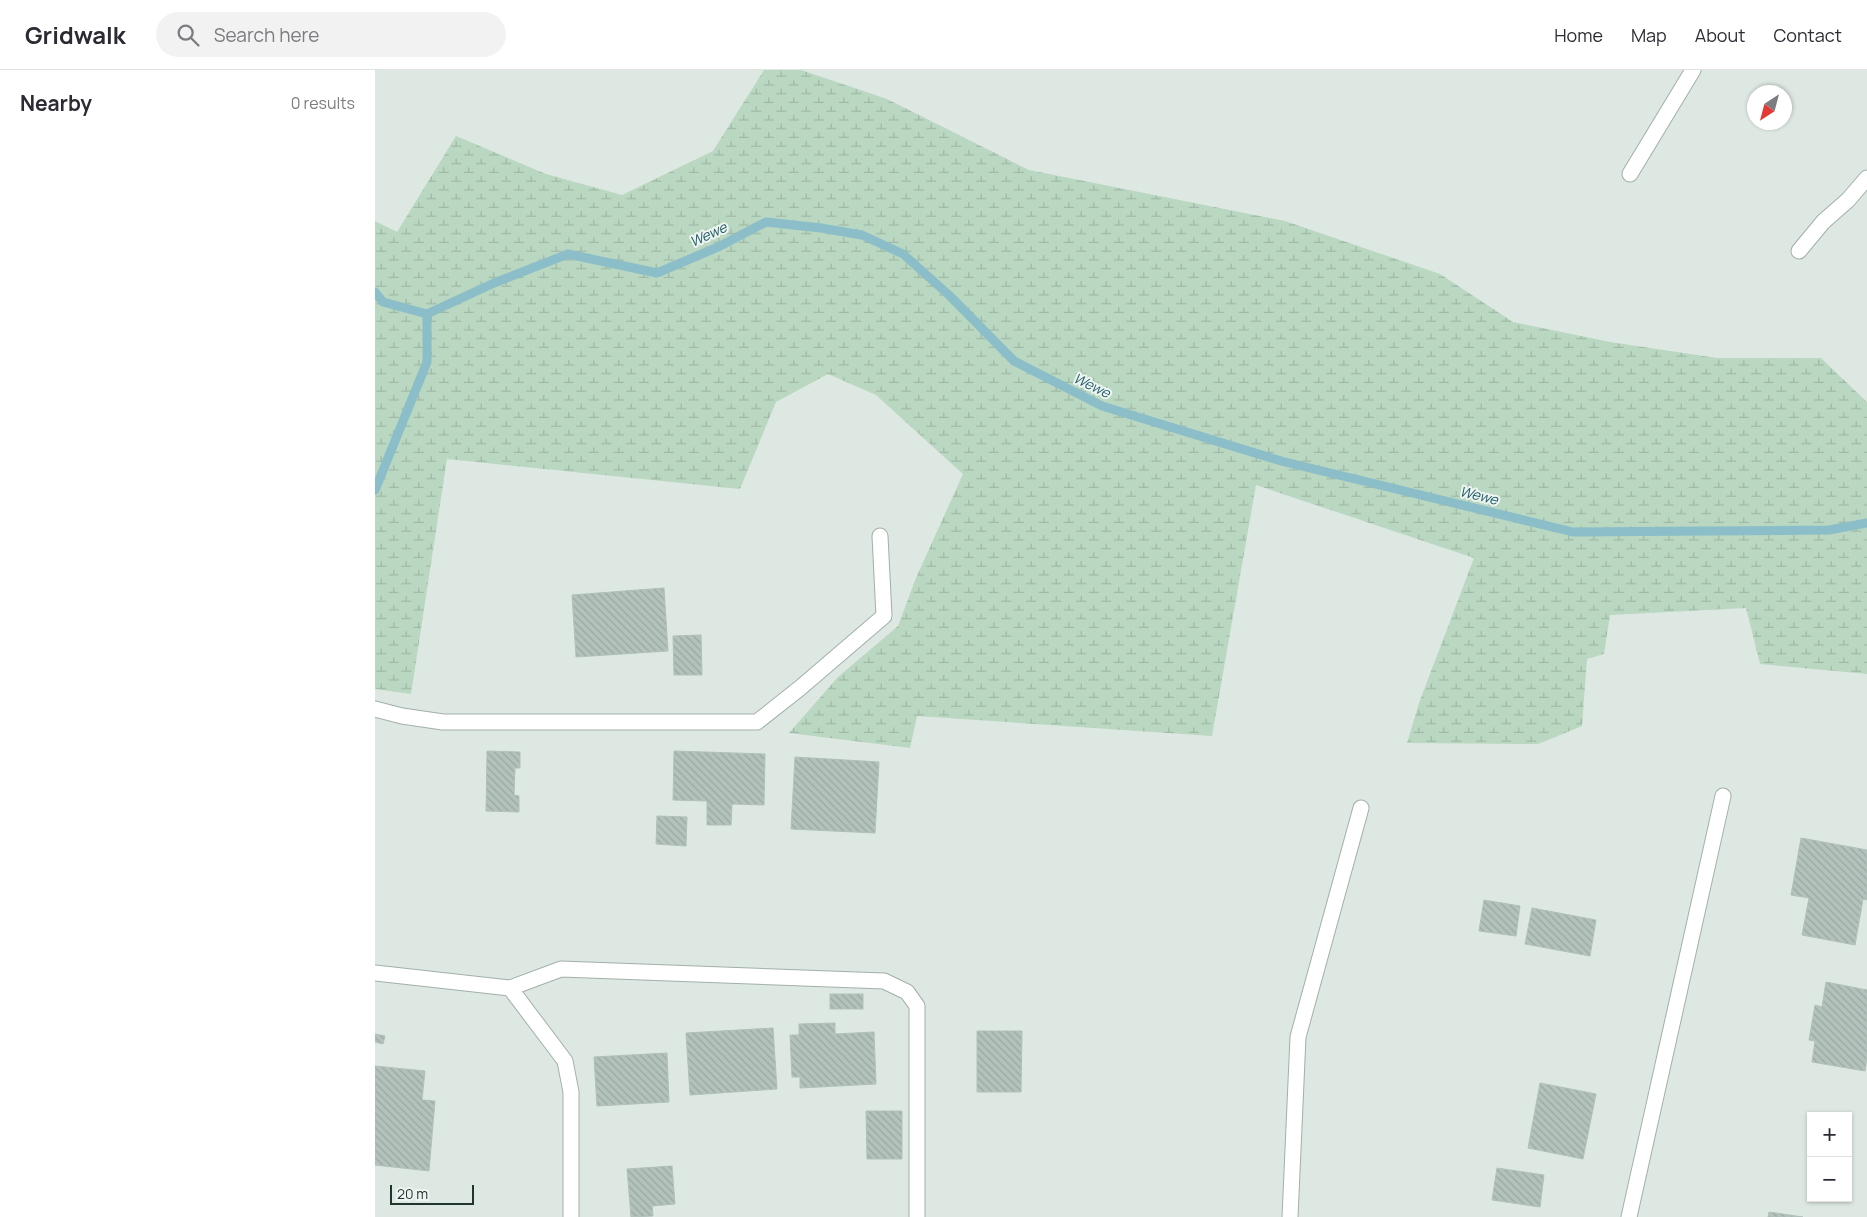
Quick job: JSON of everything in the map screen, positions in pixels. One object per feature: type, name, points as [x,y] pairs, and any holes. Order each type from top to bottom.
[{"type":"street","points":[[1630,174],[1693,70]]},
{"type":"street","points":[[1799,251],[1823,222],[1848,200],[1867,178]]},
{"type":"street","points":[[375,709],[402,716],[443,722],[757,722],[800,688],[883,616],[881,536]]},
{"type":"street","points":[[1629,1217],[1723,796]]},
{"type":"street","points":[[1290,1217],[1298,1037],[1361,808]]},
{"type":"street","points":[[375,973],[510,988],[561,969],[884,981],[907,992],[917,1006],[917,1217]]},
{"type":"street","points":[[510,988],[565,1061],[571,1092],[571,1217]]},
{"type":"green space","points":[[764,70],[801,70],[887,99],[1029,170],[1285,221],[1440,274],[1513,322],[1610,342],[1717,358],[1821,358],[1867,402],[1867,674],[1760,664],[1746,608],[1610,615],[1604,654],[1587,659],[1582,726],[1538,744],[1407,743],[1419,703],[1474,558],[1256,485],[1212,736],[917,716],[910,748],[789,733],[838,677],[898,626],[916,578],[963,474],[876,395],[828,374],[776,402],[740,489],[447,459],[411,694],[375,689],[375,221],[397,232],[456,136],[546,174],[622,195],[713,151]]},
{"type":"building","points":[[664,588],[668,651],[576,657],[572,595]]},
{"type":"building","points":[[701,635],[702,675],[674,675],[673,636]]},
{"type":"building","points":[[487,751],[520,752],[520,768],[515,768],[514,795],[519,796],[519,812],[486,811]]},
{"type":"building","points":[[674,751],[765,754],[764,805],[732,804],[731,825],[707,825],[707,801],[673,800]]},
{"type":"building","points":[[795,757],[879,762],[875,833],[791,829]]},
{"type":"building","points":[[657,816],[687,817],[686,846],[656,844]]},
{"type":"building","points":[[1801,838],[1867,850],[1867,900],[1863,899],[1855,945],[1802,935],[1809,898],[1791,895]]},
{"type":"building","points":[[1484,900],[1520,906],[1516,936],[1479,931]]},
{"type":"building","points":[[1532,908],[1596,920],[1590,956],[1525,944]]},
{"type":"building","points":[[1826,982],[1867,990],[1867,1057],[1865,1071],[1812,1062],[1815,1041],[1809,1040],[1815,1005],[1822,1007]]},
{"type":"building","points":[[830,994],[863,994],[863,1009],[830,1009]]},
{"type":"building","points":[[835,1023],[835,1034],[874,1032],[876,1084],[800,1088],[800,1077],[792,1077],[790,1035],[799,1035],[799,1024]]},
{"type":"building","points":[[773,1028],[777,1089],[690,1095],[686,1033]]},
{"type":"building","points":[[977,1031],[1022,1031],[1021,1092],[977,1092]]},
{"type":"building","points":[[375,1034],[385,1036],[383,1044],[375,1042]]},
{"type":"building","points":[[667,1053],[669,1102],[597,1106],[594,1057]]},
{"type":"building","points":[[375,1066],[425,1071],[422,1100],[435,1101],[429,1171],[375,1165]]},
{"type":"building","points":[[1540,1083],[1596,1094],[1583,1159],[1528,1148]]},
{"type":"building","points":[[866,1111],[902,1111],[902,1159],[867,1159]]},
{"type":"building","points":[[672,1166],[675,1204],[652,1206],[653,1216],[631,1217],[627,1169]]},
{"type":"building","points":[[1497,1168],[1544,1175],[1540,1207],[1492,1200]]},
{"type":"building","points":[[1769,1212],[1803,1217],[1768,1217]]},
{"type":"waterway","name":"Wewe","points":[[375,292],[383,302],[427,314],[494,283],[568,254],[657,273],[718,247],[766,222],[821,228],[862,235],[903,254],[950,296],[1014,361],[1102,406],[1281,461],[1573,532],[1829,530],[1867,523]]},
{"type":"waterway","points":[[375,490],[427,362],[427,314]]}]
